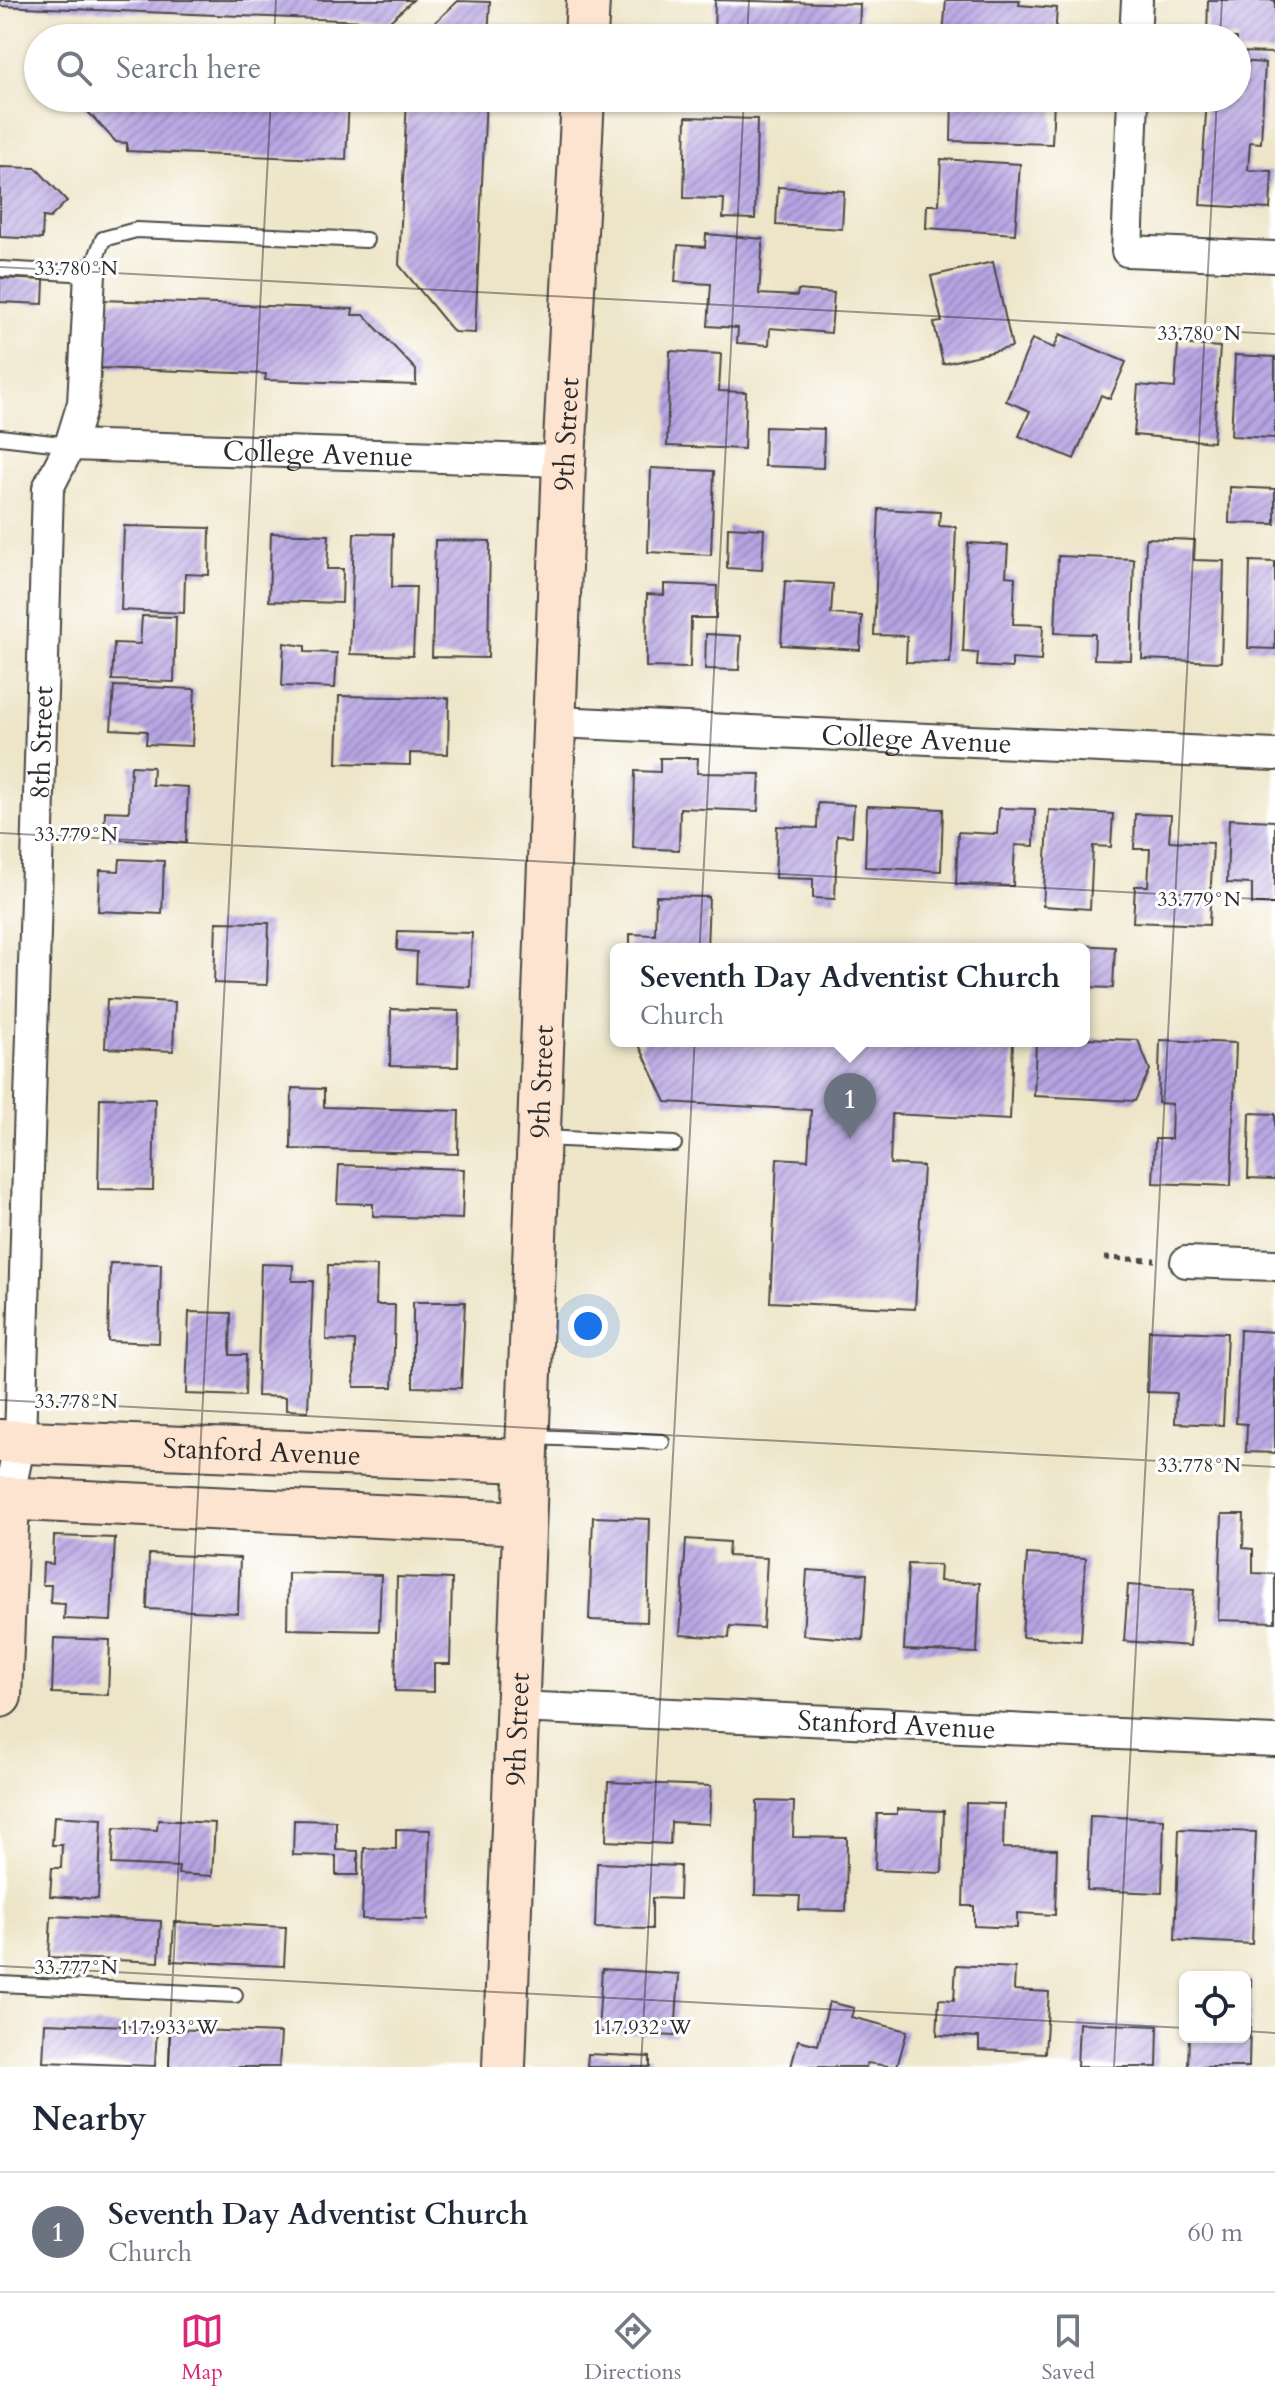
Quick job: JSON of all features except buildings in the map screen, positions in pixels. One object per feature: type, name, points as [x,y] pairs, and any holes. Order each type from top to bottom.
[{"type":"street","points":[[587,24],[588,0]]},
{"type":"street","points":[[1136,24],[1137,0]]},
{"type":"street","name":"9th Street","points":[[504,2067],[537,1138],[557,722],[564,461],[582,112]]},
{"type":"street","points":[[1132,112],[1127,251],[1275,257]]},
{"type":"street","name":"8th Street","points":[[0,1696],[4,1498],[10,1441],[48,488],[70,445],[83,403],[90,274]]},
{"type":"street","name":"College Avenue","points":[[70,445],[564,461]]},
{"type":"street","name":"College Avenue","points":[[557,722],[1275,755]]},
{"type":"street","points":[[1186,1262],[1275,1265]]},
{"type":"street","name":"Stanford Avenue","points":[[10,1441],[526,1448]]},
{"type":"street","name":"Stanford Avenue","points":[[4,1498],[524,1523]]},
{"type":"street","name":"Stanford Avenue","points":[[517,1707],[1275,1741]]},
{"type":"lane","points":[[0,269],[90,274],[103,239],[136,230],[366,240]]},
{"type":"lane","points":[[0,437],[70,445]]},
{"type":"lane","points":[[537,1138],[674,1144]]},
{"type":"lane","points":[[526,1448],[662,1442]]},
{"type":"lane","points":[[0,1984],[235,1995]]},
{"type":"path","points":[[1104,1258],[1186,1262]]},
{"type":"place","name":"Seventh Day Adventist Church","points":[[850,1139]]}]
